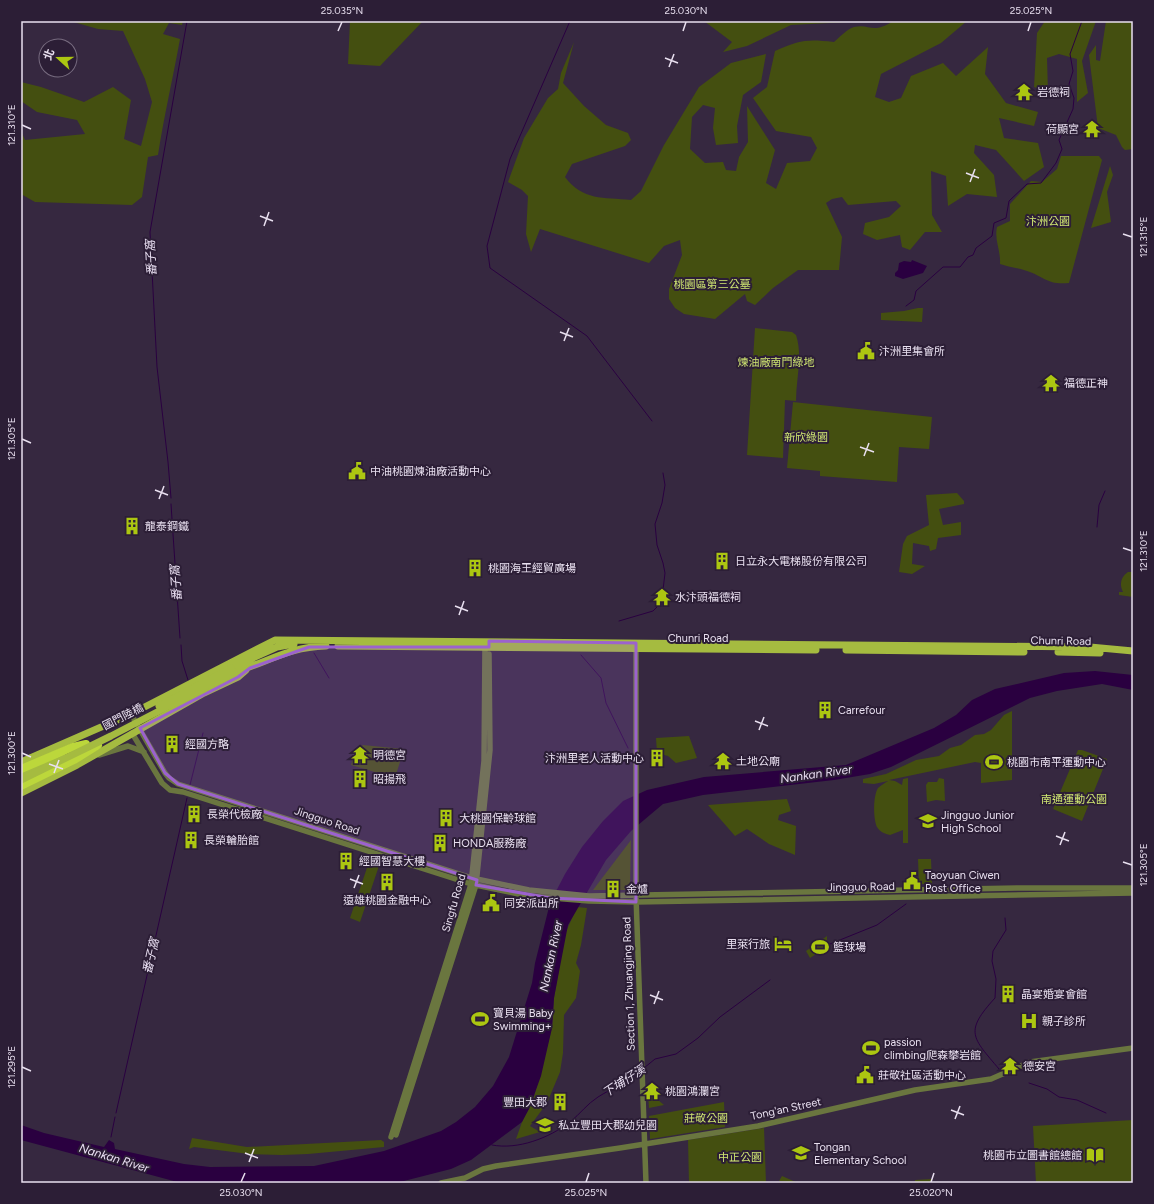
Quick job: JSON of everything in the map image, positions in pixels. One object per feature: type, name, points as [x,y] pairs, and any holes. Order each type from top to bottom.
[{"type":"highway","points":[[21,786],[74,760],[111,736]]},
{"type":"highway","points":[[21,769],[73,747],[86,744]]},
{"type":"main road","points":[[21,762],[277,648],[306,642],[417,643]]},
{"type":"main road","points":[[233,670],[277,648],[417,643]]},
{"type":"main road","name":"Chunri Road","points":[[417,643],[979,649],[1090,647],[1133,651]]},
{"type":"main road","points":[[21,792],[77,765],[132,732],[238,677],[277,648]]},
{"type":"main road","name":"Chunri Road","points":[[990,649],[1091,652],[1133,656]]},
{"type":"main road","points":[[233,670],[250,668]]},
{"type":"main road","name":"國門陸橋","points":[[21,780],[111,736],[233,670]]},
{"type":"main road","name":"國門陸橋","points":[[21,774],[86,744],[233,670]]},
{"type":"street","name":"Singfu Road","points":[[396,1135],[474,882],[490,750],[487,644]]},
{"type":"street","name":"Section 1, Zhuangjing Road","points":[[636,646],[636,899],[646,1183]]},
{"type":"street","name":"Jingguo Road","points":[[131,714],[168,778],[178,784],[474,882]]},
{"type":"street","name":"Jingguo Road","points":[[132,732],[162,783],[170,790],[183,792],[474,882],[528,896],[552,895],[589,898],[636,899],[1133,893]]},
{"type":"street","points":[[77,765],[117,748],[128,746],[145,753]]},
{"type":"street","name":"Singfu Road","points":[[390,1137],[474,882]]},
{"type":"street","name":"Jingguo Road","points":[[636,899],[1017,888],[1133,888]]},
{"type":"street","name":"Tong'an Street","points":[[441,1183],[465,1178],[483,1169],[496,1166],[771,1123],[914,1090],[991,1079],[1030,1062],[1133,1048]]},
{"type":"highlighted area","points":[[489,641],[636,643],[636,902],[550,898],[476,885],[477,880],[178,784],[165,773],[140,728],[238,677],[250,668],[309,647],[489,647]]},
{"type":"green space","points":[[70,21],[183,21],[182,25],[169,23],[163,34],[180,39],[158,155],[148,157],[142,197],[132,205],[35,202],[21,194],[21,131],[25,140],[85,134],[77,120],[37,112],[21,101],[21,82],[41,87],[84,102],[113,87],[131,100],[124,139],[141,146],[152,102],[145,79],[123,31],[98,29]]},
{"type":"green space","points":[[350,21],[423,21],[380,66],[348,64]]},
{"type":"green space","points":[[704,21],[869,21],[791,25],[747,46],[723,52],[732,42]]},
{"type":"green space","name":"桃園區第三公墓","points":[[893,21],[967,21],[941,43],[881,74],[875,97],[889,102],[901,98],[911,76],[943,63],[956,76],[988,47],[985,74],[1006,103],[1038,112],[1034,126],[999,118],[1004,138],[1038,143],[1044,167],[1024,181],[996,150],[975,145],[974,153],[994,175],[997,197],[967,194],[948,206],[946,176],[931,171],[932,215],[942,232],[925,232],[910,250],[902,247],[900,235],[877,240],[863,234],[865,223],[889,217],[901,206],[896,201],[848,205],[842,197],[832,199],[826,203],[842,237],[839,270],[798,270],[773,288],[755,305],[747,301],[745,294],[715,319],[684,314],[675,308],[669,299],[669,289],[682,255],[680,240],[664,246],[649,263],[540,229],[531,252],[526,234],[528,196],[522,190],[508,182],[524,138],[548,98],[558,89],[561,73],[574,42],[563,83],[584,106],[606,125],[628,133],[631,140],[625,146],[572,164],[565,177],[572,185],[586,194],[603,198],[631,200],[641,191],[664,145],[699,87],[731,63],[766,54],[761,82],[743,95],[737,126],[738,143],[716,145],[713,128],[715,108],[703,105],[692,117],[690,149],[705,163],[723,162],[726,170],[736,171],[739,157],[748,142],[747,106],[775,150],[766,183],[776,189],[787,163],[810,161],[817,148],[811,137],[776,131],[753,98],[767,87],[775,51],[804,41],[834,42],[851,28],[864,26],[876,28]]},
{"type":"green space","points":[[1045,21],[1096,21],[1082,61],[1088,93],[1077,102],[1077,59],[1059,54],[1047,58],[1048,92],[1034,87],[1037,33]]},
{"type":"green space","points":[[1106,21],[1133,21],[1133,149],[1125,150],[1116,135],[1098,128],[1089,55],[1096,45],[1096,60],[1100,61]]},
{"type":"green space","name":"汴洲公園","points":[[1061,156],[1099,156],[1102,160],[1069,283],[1051,282],[1033,273],[1000,264],[996,232],[997,227],[1010,221],[1010,204],[1031,181],[1042,182],[1057,169]]},
{"type":"green space","points":[[1110,166],[1113,175],[1107,192],[1111,222],[1091,228]]},
{"type":"green space","points":[[923,308],[922,322],[881,320],[881,313]]},
{"type":"green space","name":"煉油廠南門綠地","points":[[755,328],[792,332],[796,335],[798,343],[799,359],[796,401],[785,400],[783,458],[747,455]]},
{"type":"green space","name":"新欣綠園","points":[[793,402],[932,417],[929,449],[899,447],[897,482],[820,476],[820,471],[787,468]]},
{"type":"green space","points":[[957,493],[964,501],[964,504],[939,509],[943,525],[961,522],[961,535],[938,538],[936,549],[930,551],[929,546],[913,543],[912,564],[925,566],[912,574],[899,572],[903,544],[907,536],[929,525],[926,495]]},
{"type":"green space","points":[[1128,572],[1133,572],[1133,597],[1119,595],[1119,592],[1123,592],[1121,586],[1122,578]]},
{"type":"green space","points":[[1012,711],[1012,780],[981,783],[981,763],[975,762],[889,780],[895,781],[902,785],[903,779],[908,778],[908,843],[903,843],[903,830],[890,835],[878,829],[874,813],[875,796],[878,788],[888,781],[874,784],[863,783],[863,779],[886,774],[916,760],[939,756],[950,748],[961,745],[975,735],[984,734],[991,730],[1004,715]]},
{"type":"green space","points":[[689,736],[697,758],[676,763],[668,756],[657,753],[656,738]]},
{"type":"green space","points":[[363,745],[404,749],[395,778],[351,765],[356,750]]},
{"type":"green space","name":"南通運動公園","points":[[1078,750],[1107,759],[1082,821],[1053,809]]},
{"type":"green space","points":[[939,778],[944,779],[945,801],[936,800],[927,802],[926,785],[928,782],[937,782]]},
{"type":"green space","points":[[787,799],[791,811],[779,815],[778,820],[796,826],[795,855],[769,844],[747,829],[735,836],[708,805]]},
{"type":"green space","points":[[631,840],[630,890],[593,890]]},
{"type":"green space","points":[[371,856],[381,860],[360,922],[350,918]]},
{"type":"green space","points":[[918,859],[931,859],[932,884],[919,884]]},
{"type":"green space","points":[[577,907],[587,908],[581,945],[576,963],[580,971],[576,998],[564,1015],[563,1053],[560,1072],[547,1103],[530,1126],[540,1132],[516,1139],[534,1097],[552,1028],[554,998],[565,934]]},
{"type":"green space","name":"籃球場","points":[[827,936],[827,947],[810,958],[806,951]]},
{"type":"green space","points":[[654,1093],[658,1100],[664,1105],[649,1108],[648,1094]]},
{"type":"green space","name":"莊敬公園","points":[[724,1102],[725,1127],[650,1139],[649,1116]]},
{"type":"green space","points":[[1133,1120],[1133,1183],[1036,1183],[1033,1126]]},
{"type":"green space","name":"中正公園","points":[[764,1128],[766,1183],[689,1183],[688,1140]]},
{"type":"green space","points":[[192,1138],[247,1147],[381,1140],[384,1142],[384,1147],[308,1154],[249,1154],[194,1147],[189,1149]]},
{"type":"green space","points":[[782,1176],[798,1183],[779,1181]]},
{"type":"green space","points":[[932,1179],[932,1183],[915,1183],[915,1180]]},
{"type":"water","points":[[912,260],[927,266],[923,273],[903,279],[895,276],[899,263],[904,261],[911,262]]},
{"type":"water","name":"Nankan River","points":[[1095,671],[1133,675],[1133,690],[1102,684],[1057,691],[1030,698],[891,767],[870,774],[834,780],[703,795],[663,804],[631,831],[606,860],[568,925],[554,998],[552,1028],[541,1076],[529,1109],[522,1122],[471,1160],[451,1169],[396,1183],[181,1183],[21,1140],[21,1125],[44,1133],[104,1147],[109,1140],[114,1143],[115,1149],[184,1164],[210,1167],[314,1166],[384,1151],[441,1131],[456,1122],[475,1107],[493,1086],[509,1057],[532,983],[535,963],[550,903],[565,874],[582,847],[603,821],[623,801],[647,790],[704,777],[846,765],[934,728],[956,715],[972,700],[995,689],[1064,673]]},
{"type":"waterway","name":"番子窩","points":[[171,498],[157,367],[150,232],[187,21]]},
{"type":"waterway","points":[[570,21],[510,159],[487,246],[490,268],[587,336],[652,421]]},
{"type":"waterway","points":[[906,306],[914,300],[916,291],[943,267],[960,267],[968,257],[973,255],[976,248],[992,236],[994,223],[1006,218],[1009,201],[1027,184],[1041,183],[1056,163],[1062,149],[1059,140],[1073,109],[1074,98],[1069,84],[1073,71],[1070,54],[1082,21]]},
{"type":"waterway","points":[[663,473],[665,485],[662,503],[655,524],[657,545],[665,573],[663,590]]},
{"type":"waterway","points":[[1097,527],[1099,505],[1105,491]]},
{"type":"waterway","name":"番子窩","points":[[171,504],[180,638]]},
{"type":"waterway","points":[[619,621],[653,611],[659,605]]},
{"type":"waterway","name":"番子窩","points":[[181,645],[182,661],[188,680]]},
{"type":"waterway","points":[[314,653],[329,678]]},
{"type":"waterway","points":[[581,655],[601,678],[606,703],[628,748]]},
{"type":"waterway","name":"番子窩","points":[[190,785],[203,733]]},
{"type":"waterway","name":"番子窩","points":[[116,1113],[187,798]]},
{"type":"waterway","name":"下埔仔溪","points":[[830,944],[877,925],[906,904]]},
{"type":"waterway","name":"下埔仔溪","points":[[999,1069],[983,1049],[975,1034],[979,1019],[995,998],[996,979],[992,961],[993,951],[1006,930],[1005,918]]},
{"type":"waterway","name":"下埔仔溪","points":[[644,1068],[655,1059],[676,1054],[698,1038],[720,1017],[770,980]]},
{"type":"waterway","name":"下埔仔溪","points":[[492,1145],[512,1146],[543,1138],[562,1128],[594,1100],[640,1072]]},
{"type":"waterway","name":"下埔仔溪","points":[[1029,1083],[1047,1089],[1059,1097],[1077,1100],[1106,1113]]},
{"type":"waterway","name":"番子窩","points":[[111,1137],[115,1117]]},
{"type":"place","name":"岩德祠","points":[[1024,92]]},
{"type":"place","name":"荷顯宮","points":[[1092,129]]},
{"type":"place","name":"汴洲里集會所","points":[[866,351]]},
{"type":"place","name":"福德正神","points":[[1051,383]]},
{"type":"place","name":"中油桃園煉油廠活動中心","points":[[357,471]]},
{"type":"place","name":"龍泰鋼鐵","points":[[132,526]]},
{"type":"place","name":"日立永大電梯股份有限公司","points":[[722,561]]},
{"type":"place","name":"桃園海王經貿廣場","points":[[475,568]]},
{"type":"place","name":"水汴頭福德祠","points":[[662,597]]},
{"type":"place","name":"Carrefour","points":[[825,710]]},
{"type":"place","name":"經國方略","points":[[172,744]]},
{"type":"place","name":"明德宮","points":[[360,755]]},
{"type":"place","name":"汴洲里老人活動中心","points":[[657,758]]},
{"type":"place","name":"土地公廟","points":[[723,761]]},
{"type":"place","name":"桃園市南平運動中心","points":[[994,762]]},
{"type":"place","name":"昭揚飛","points":[[360,779]]},
{"type":"place","name":"長榮代檢廠","points":[[194,814]]},
{"type":"place","name":"大桃園保齡球館","points":[[446,818]]},
{"type":"place","name":"Jingguo Junior High School","points":[[928,821]]},
{"type":"place","name":"長榮輪胎館","points":[[191,840]]},
{"type":"place","name":"HONDA服務廠","points":[[440,843]]},
{"type":"place","name":"經國智慧大樓","points":[[346,861]]},
{"type":"place","name":"Taoyuan Ciwen Post Office","points":[[912,881]]},
{"type":"place","name":"遠雄桃園金融中心","points":[[387,882]]},
{"type":"place","name":"金爐","points":[[613,889]]},
{"type":"place","name":"同安派出所","points":[[491,903]]},
{"type":"place","name":"里萊行旅","points":[[783,944]]},
{"type":"place","name":"籃球場","points":[[820,947]]},
{"type":"place","name":"晶宴婚宴會館","points":[[1008,994]]},
{"type":"place","name":"寶貝湯 Baby Swimming+","points":[[480,1019]]},
{"type":"place","name":"親子診所","points":[[1029,1021]]},
{"type":"place","name":"passion climbing爬森攀岩館","points":[[871,1048]]},
{"type":"place","name":"德安宮","points":[[1010,1066]]},
{"type":"place","name":"莊敬社區活動中心","points":[[865,1075]]},
{"type":"place","name":"桃園鴻瀾宮","points":[[652,1091]]},
{"type":"place","name":"豐田大郡","points":[[560,1102]]},
{"type":"place","name":"私立豐田大郡幼兒園","points":[[545,1125]]},
{"type":"place","name":"Tongan Elementary School","points":[[801,1153]]},
{"type":"place","name":"桃園市立圖書館總館","points":[[1095,1155]]}]
